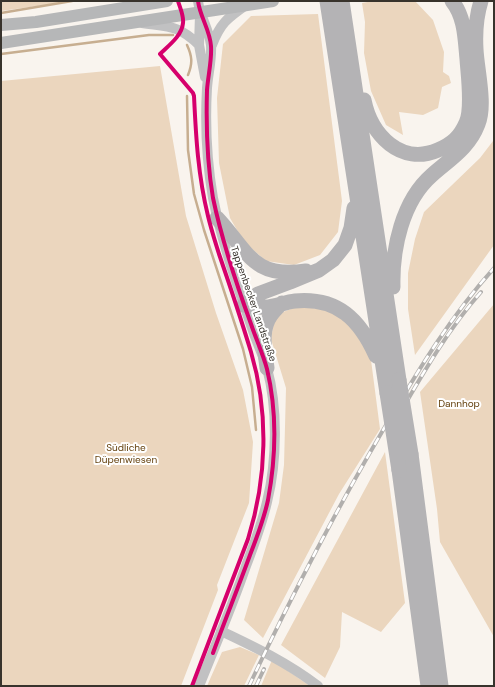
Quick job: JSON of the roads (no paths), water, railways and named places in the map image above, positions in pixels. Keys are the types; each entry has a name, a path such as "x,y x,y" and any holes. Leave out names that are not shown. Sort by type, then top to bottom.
{"highway":[{"path":"335,6 350,54 360,79 365,107 379,135 389,145 402,151 413,154 429,154 452,143 467,122 469,93 465,33 460,11 452,1"},
{"path":"388,305 393,286 394,256 405,214 417,193 430,176 453,159 466,146 474,134 479,122 481,104 480,79 475,30 481,1"},
{"path":"335,6 355,183 399,470 428,686"},
{"path":"350,54 411,454 442,686"},
{"path":"244,305 258,294 319,270 333,260 345,245 352,228 355,183"},
{"path":"217,218 241,249 251,259 262,266 275,271 292,273 319,270"},
{"path":"244,305 266,307 282,303 309,300 328,303 344,312 357,323 368,339 384,373"},
{"path":"267,368 264,339 265,326 270,315 282,303"}],"main road":[{"path":"1,25 36,22 167,1"},
{"path":"1,43 136,22 199,6 246,5 273,1"}],"street":[{"path":"211,47 220,27 232,15 246,5"},
{"path":"199,6 208,31 211,47"},
{"name":"Tappenbecker Landstraße","path":"199,6 199,46 207,89"},
{"path":"136,22 172,27 181,30 189,35 199,46"},
{"name":"Tappenbecker Landstraße","path":"199,686 259,530 268,501 273,469 274,444 274,417 267,368 244,305 217,218 213,194 207,126 207,89 211,47"},
{"path":"221,631 270,654 318,686"}],"waterway":[{"path":"1,13 72,1"},
{"path":"1,54 149,35 173,35"},
{"path":"187,45 191,60 191,67 188,75"},
{"path":"187,96 188,150 194,194 204,230 243,349 252,387 256,430"}],"railway":[{"path":"249,686 314,554 386,425 449,324 494,268"},
{"path":"389,432 443,342 481,292"},
{"path":"256,686 264,669"}],"park label":[{"name":"Dannhop","path":"459,404"},
{"name":"Südliche Düpenwiesen","path":"126,454"}]}
